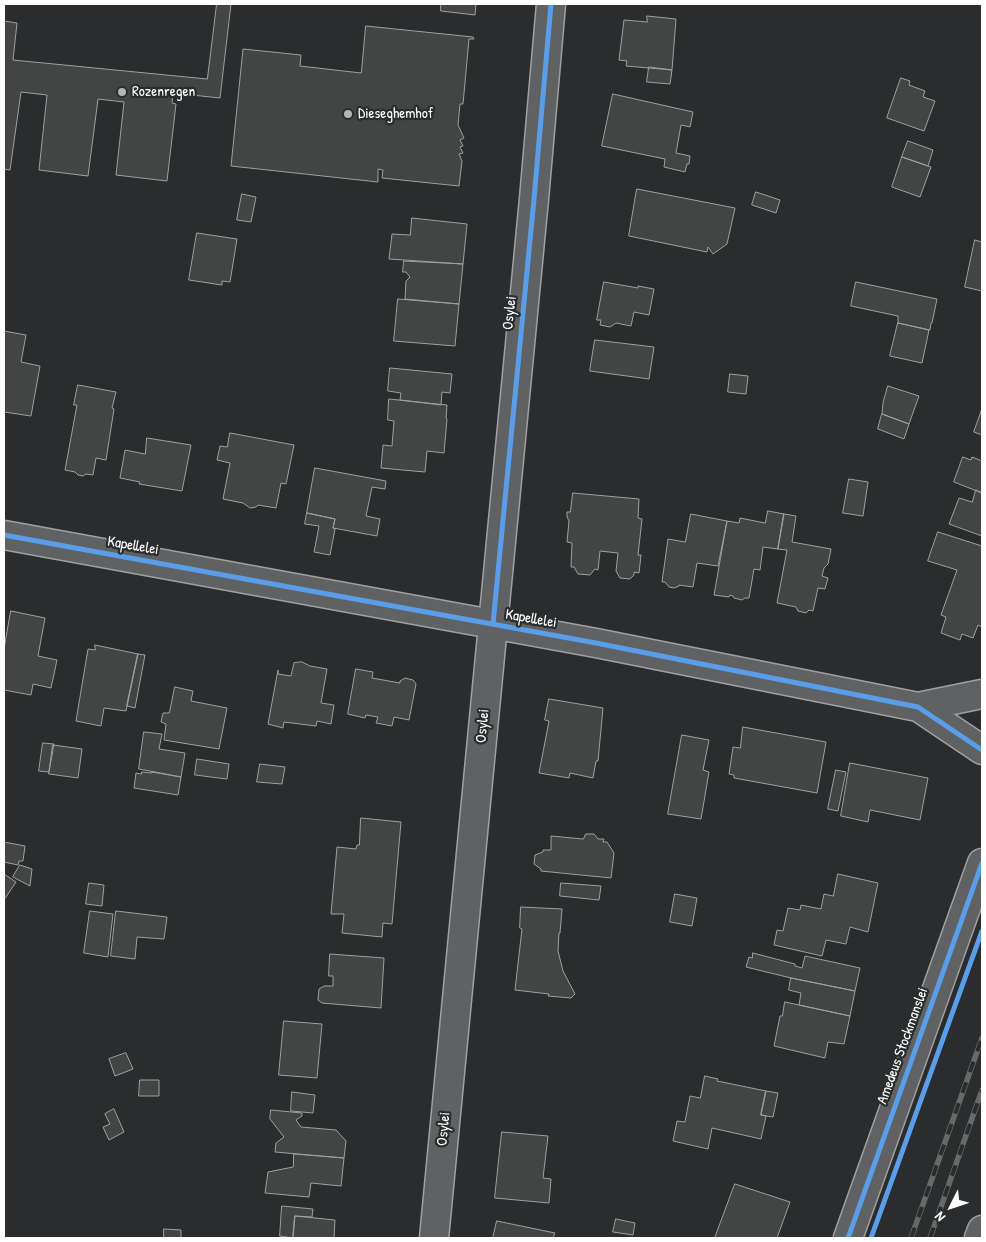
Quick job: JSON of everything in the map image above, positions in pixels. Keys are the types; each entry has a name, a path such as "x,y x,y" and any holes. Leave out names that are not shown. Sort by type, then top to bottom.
{"street":[{"name":"Osylei","path":"434,1238 552,4"},
{"name":"Kapellelei","path":"4,536 606,645 918,707 982,750"},
{"name":"Kapellelei","path":"918,707 982,694"},
{"name":"Amedeus Stockmanslei","path":"848,1238 982,863"},
{"path":"979,1238 982,1230"}],"building":[{"name":"Rozenregen","path":"217,4 231,4 220,98 173,93 172,103 176,104 167,181 116,175 124,102 98,99 88,176 39,170 47,95 21,92 10,170 4,169 4,21 17,23 13,60 207,79"},
{"path":"441,4 476,4 475,15 441,11"},
{"path":"647,16 676,19 672,70 626,66 627,61 619,60 624,20 647,22"},
{"name":"Dieseghemhof","path":"366,26 473,37 474,39 469,39 463,104 460,104 458,125 464,138 460,140 463,146 460,147 463,153 459,154 462,161 459,186 382,178 383,170 378,169 378,182 231,166 243,49 301,55 300,66 361,73"},
{"path":"649,67 672,70 670,84 647,82"},
{"path":"901,78 910,81 909,85 925,91 923,97 935,101 924,131 887,118"},
{"path":"613,94 693,112 690,127 681,125 676,153 690,156 685,172 664,167 665,159 602,146"},
{"path":"908,141 933,150 928,166 902,157"},
{"path":"902,157 931,167 920,197 892,187"},
{"path":"637,189 735,208 727,244 713,254 708,247 707,252 629,236"},
{"path":"756,192 780,200 776,213 752,205"},
{"path":"242,194 256,197 251,222 237,220"},
{"path":"412,218 467,224 463,264 389,259 392,234 410,235"},
{"path":"197,233 237,239 230,282 222,281 222,285 189,280"},
{"path":"975,240 982,242 982,291 965,287"},
{"path":"404,261 463,264 459,304 405,299 406,281 410,277 406,272 403,272"},
{"path":"604,282 654,289 649,315 634,312 631,326 616,323 610,327 600,325 601,320 597,320"},
{"path":"856,282 937,299 930,330 898,323 898,316 851,306"},
{"path":"398,299 459,304 455,346 394,341"},
{"path":"898,323 929,330 922,363 890,356"},
{"path":"4,331 26,335 21,362 40,366 31,416 4,412"},
{"path":"595,340 654,347 649,379 590,371"},
{"path":"390,368 452,374 450,393 442,392 441,405 400,400 401,393 388,391"},
{"path":"730,374 748,376 746,394 728,392"},
{"path":"78,385 116,392 112,408 114,409 106,460 96,458 93,475 86,474 83,476 65,470 77,405 74,405"},
{"path":"888,386 919,396 909,424 882,414"},
{"path":"389,399 447,405 444,453 427,451 425,472 381,468 383,445 392,446 394,421 388,420"},
{"path":"982,409 982,435 974,432"},
{"path":"882,414 909,424 904,439 878,429"},
{"path":"230,433 294,445 286,484 281,483 276,508 258,505 250,508 243,503 223,499 230,463 217,460 220,446 227,447"},
{"path":"147,438 191,445 182,491 139,484 140,482 120,478 125,450 145,454"},
{"path":"963,457 971,460 972,457 982,461 982,493 954,482"},
{"path":"315,468 386,481 385,489 372,487 366,516 380,519 377,536 333,528 335,519 307,513"},
{"path":"849,479 868,482 863,516 843,513"},
{"path":"976,490 982,493 982,536 949,524 959,498 972,502"},
{"path":"573,493 639,499 638,518 642,519 638,555 641,555 639,573 634,572 630,579 620,578 616,571 618,553 600,551 598,570 595,569 590,575 578,574 574,567 571,567 572,543 567,542 569,521 567,512 570,512"},
{"path":"768,511 784,514 778,549 763,547 760,570 754,569 749,598 742,600 730,595 729,597 714,595 727,521 739,523 740,518 765,523"},
{"path":"307,513 335,519 330,555 314,552 319,526 305,524"},
{"path":"691,514 727,521 718,566 697,563 693,587 679,585 674,588 669,587 665,582 662,582 668,539 685,542"},
{"path":"784,514 796,516 792,542 831,549 828,564 824,568 822,576 828,578 825,589 818,588 813,611 809,610 806,613 798,611 796,607 777,603 787,550 778,549"},
{"path":"938,532 982,546 982,627 978,625 973,638 962,634 960,640 941,633 946,617 941,615 957,570 928,561"},
{"path":"11,611 45,618 38,656 57,660 51,688 33,684 31,695 4,690 4,649"},
{"path":"95,645 138,654 126,711 104,708 101,726 76,721 88,649 95,650"},
{"path":"138,654 145,655 135,708 127,706"},
{"path":"302,662 310,666 327,669 321,703 334,705 331,724 317,721 316,726 284,722 283,728 268,724 278,670 278,674 291,676 294,663"},
{"path":"356,669 373,672 372,678 400,683 405,678 413,680 416,684 409,720 394,717 392,726 376,723 378,717 366,715 365,718 348,714"},
{"path":"175,687 193,691 191,701 227,708 219,749 164,740 166,724 161,722 163,713 169,713"},
{"path":"549,699 603,708 598,761 596,761 593,778 570,773 569,778 539,773 549,721 545,720"},
{"path":"743,727 826,742 817,793 734,778 734,775 729,774 733,747 740,748"},
{"path":"144,732 162,734 159,749 185,753 181,777 139,769"},
{"path":"682,735 709,740 703,770 709,772 701,819 668,814"},
{"path":"43,743 54,744 49,772 39,771"},
{"path":"53,745 82,749 78,778 49,774"},
{"path":"197,759 229,764 227,779 195,775"},
{"path":"850,763 928,778 920,820 870,810 868,822 841,816"},
{"path":"260,764 285,767 282,784 257,782"},
{"path":"836,770 846,772 838,811 828,809"},
{"path":"142,772 181,777 178,795 134,788 136,773 141,774"},
{"path":"361,818 401,822 392,924 383,923 382,937 342,933 344,914 331,914 337,847 356,849 357,845 359,845"},
{"path":"586,834 594,834 598,839 604,839 603,842 607,842 614,853 611,878 541,871 534,864 535,855 543,852 543,850 551,850 551,836 583,839"},
{"path":"4,842 25,846 23,861 19,861 18,865 4,862"},
{"path":"20,865 32,869 30,886 13,877"},
{"path":"4,874 16,882 4,900"},
{"path":"838,874 878,883 868,932 850,927 846,944 826,940 822,956 774,945 777,930 783,931 788,908 800,910 801,905 821,909 824,894 833,896"},
{"path":"89,883 104,885 102,906 86,904"},
{"path":"561,883 601,886 599,900 560,896"},
{"path":"675,894 697,898 692,926 670,922"},
{"path":"521,907 562,909 558,951 563,971 575,994 571,998 515,990 522,929 520,928"},
{"path":"90,911 113,914 108,957 84,953"},
{"path":"116,911 167,917 164,939 137,937 135,959 111,956"},
{"path":"753,953 795,964 795,966 802,968 805,956 860,968 855,991 746,967 749,957 752,958"},
{"path":"330,954 384,958 381,1008 322,1003 318,1000 319,989 324,986 333,986 333,976 329,976"},
{"path":"791,978 855,991 850,1016 799,1005 801,993 789,990"},
{"path":"785,1002 850,1016 844,1044 828,1042 825,1058 774,1046"},
{"path":"284,1021 322,1024 317,1078 279,1075"},
{"path":"126,1053 133,1069 115,1076 109,1059"},
{"path":"705,1076 718,1079 717,1081 766,1091 761,1115 766,1116 761,1139 712,1128 708,1149 673,1141 677,1121 685,1122 690,1096 700,1098"},
{"path":"140,1080 159,1080 159,1096 139,1096"},
{"path":"766,1091 778,1093 773,1117 761,1115"},
{"path":"292,1092 315,1095 313,1113 291,1111"},
{"path":"114,1109 124,1132 109,1140 103,1127 110,1124 105,1114"},
{"path":"271,1110 302,1113 302,1116 296,1120 301,1127 336,1130 346,1141 344,1158 275,1152 276,1143 284,1137 270,1119"},
{"path":"502,1132 548,1136 543,1178 551,1179 549,1203 495,1198"},
{"path":"294,1154 344,1158 341,1186 311,1183 309,1197 265,1193 268,1172 293,1167"},
{"path":"735,1184 790,1202 777,1238 715,1238"},
{"path":"282,1206 313,1209 312,1217 295,1216 293,1238 280,1236"},
{"path":"295,1216 335,1220 334,1238 293,1238"},
{"path":"616,1219 635,1223 633,1235 613,1232"},
{"path":"497,1221 555,1233 553,1238 493,1238"},
{"path":"164,1229 181,1230 181,1238 164,1238"}],"railway":[{"path":"911,1238 982,1038"},
{"path":"930,1238 982,1090"}],"cycle path":[{"path":"493,624 551,4"},
{"path":"4,535 596,643 918,707 982,750"},
{"path":"848,1238 982,863"},
{"path":"871,1238 982,931"}],"place":[{"name":"Rozenregen","path":"122,92"},
{"name":"Dieseghemhof","path":"348,114"}]}
